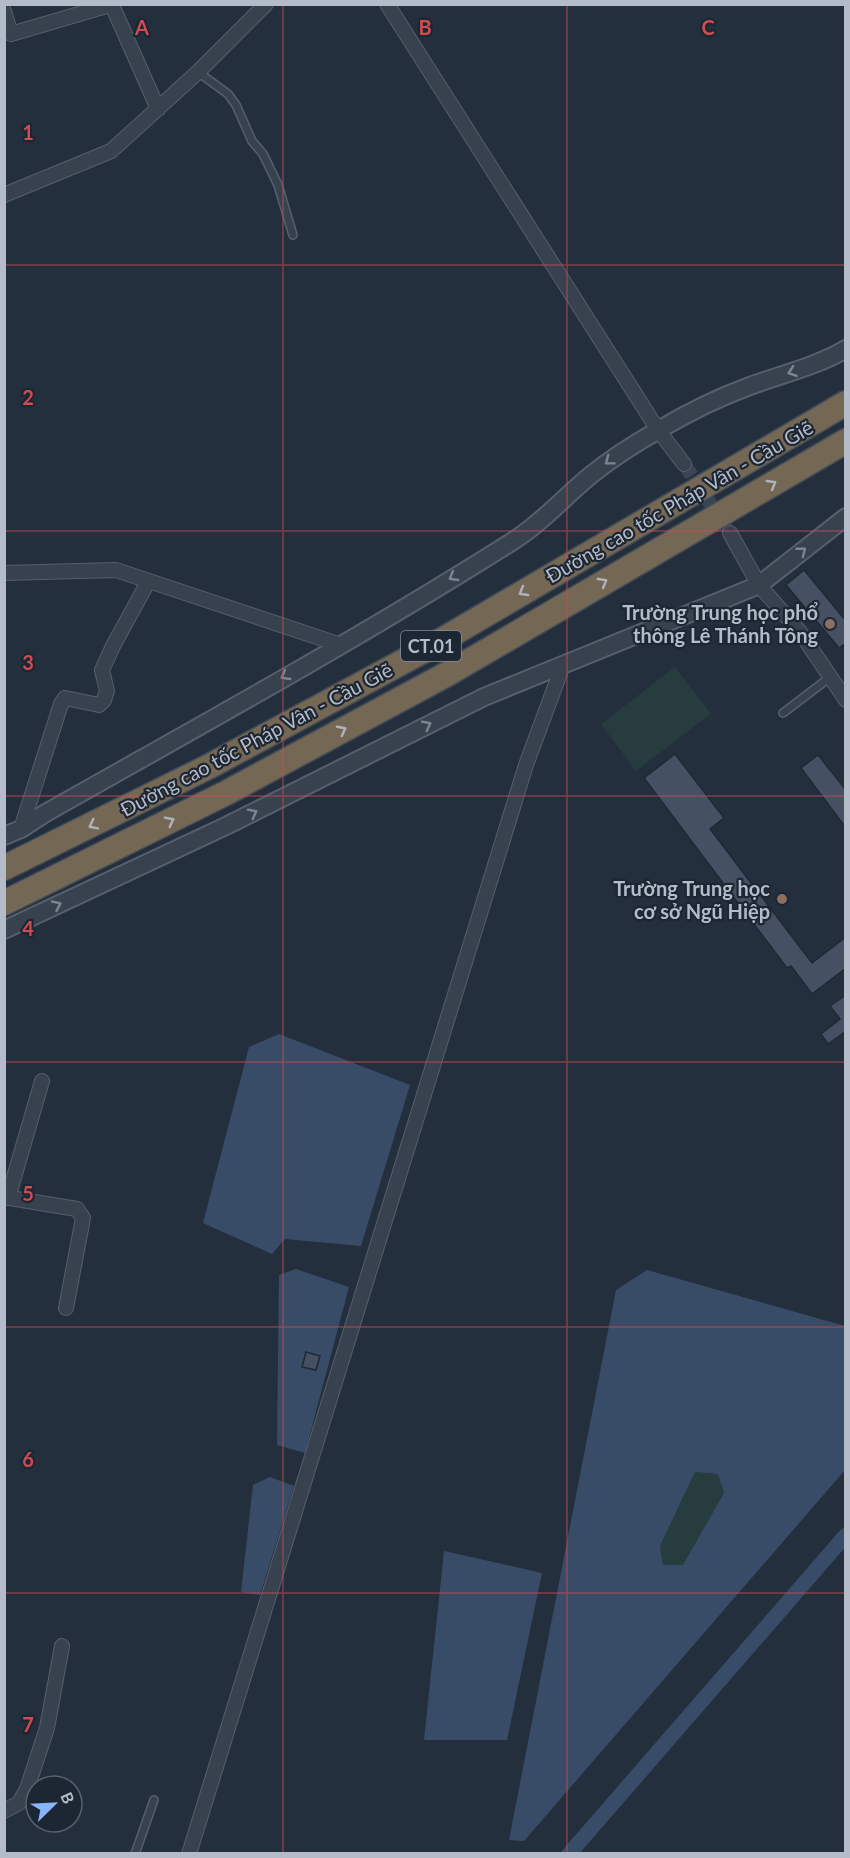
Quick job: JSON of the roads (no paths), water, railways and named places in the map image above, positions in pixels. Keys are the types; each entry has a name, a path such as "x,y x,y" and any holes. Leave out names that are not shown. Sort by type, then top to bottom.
{"highway":[{"name":"Đường cao tốc Pháp Vân - Cầu Giẽ","path":"4,868 208,767 432,646 846,403"},
{"name":"Đường cao tốc Pháp Vân - Cầu Giẽ","path":"4,903 226,793 449,673 846,441"}],"street":[{"path":"4,195 111,151 198,72 266,4"},
{"path":"387,4 658,430 684,464"},
{"path":"4,11 10,34 70,11 112,5 158,109"},
{"path":"4,836 21,829 340,645 515,540 551,513 589,476 619,453 658,430 705,404 752,385 794,372 846,349"},
{"path":"4,930 238,820 484,697 759,585 846,517"},
{"path":"730,533 759,585 800,632 846,700"},
{"path":"4,573 116,570 340,645"},
{"path":"21,829 61,704 65,698 99,705 104,700 107,691 102,670 148,582"},
{"path":"189,1854 526,765 563,664"},
{"path":"42,1081 6,1197 77,1209 83,1218 66,1308"},
{"path":"4,1811 19,1803 27,1789 47,1728 62,1646"}],"lane":[{"path":"198,72 228,94 236,105 252,141 263,154 278,185 293,235"},
{"path":"783,713 829,678"},
{"path":"135,1854 154,1800"}],"water":[{"path":"279,1034 410,1085 361,1246 285,1239 272,1254 203,1223 249,1047"},
{"path":"296,1269 349,1287 305,1453 277,1445 279,1275"},
{"path":"647,1270 845,1326 845,1470 524,1841 509,1840 616,1290","holes":["695,1472 718,1474 724,1493 683,1565 663,1565 660,1546"]},
{"path":"270,1477 294,1486 260,1595 241,1592 253,1485"},
{"path":"444,1551 542,1573 507,1740 424,1740"}],"waterway":[{"path":"569,1854 846,1535"}],"tunnel":[{"path":"684,464 730,533"}],"place":[{"name":"Trường Trung học phổ thông Lê Thánh Tông","path":"830,624"},
{"name":"Trường Trung học cơ sở Ngũ Hiệp","path":"782,899"}]}
